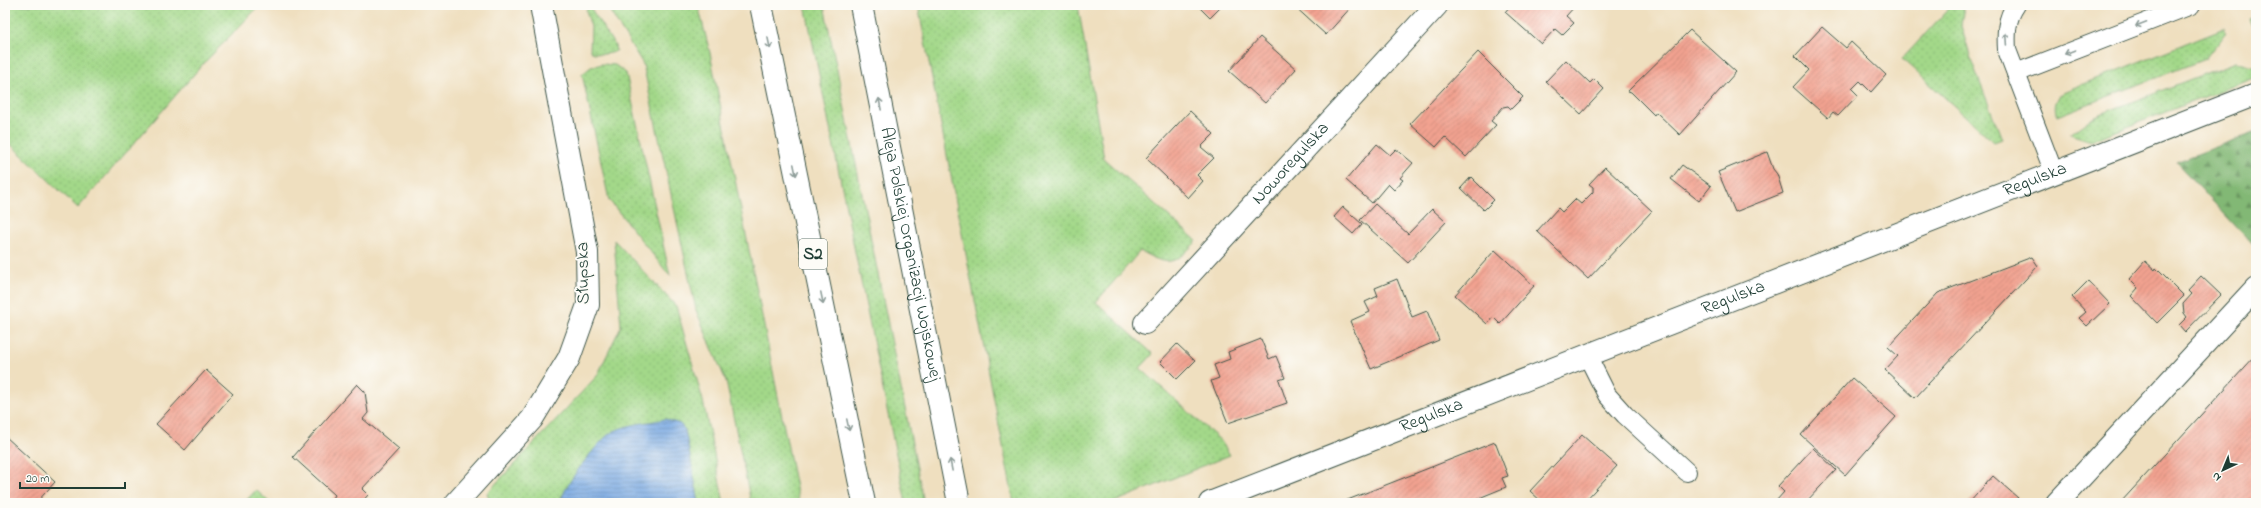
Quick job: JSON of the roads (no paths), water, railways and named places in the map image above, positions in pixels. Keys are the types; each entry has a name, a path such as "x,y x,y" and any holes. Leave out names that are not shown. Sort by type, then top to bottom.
{"main road":[{"name":"Słupska","path":"456,503 532,419 569,358 588,305 587,252 542,5"},
{"name":"S2","path":"761,5 864,503"},
{"name":"Aleja Polskiej Organizacji Wojskowej","path":"860,5 959,503"},
{"name":"Noworegulska","path":"1145,323 1437,5"},
{"name":"Regulska","path":"1210,503 2256,94"},
{"path":"2057,503 2256,288"}],"lane":[{"path":"2016,5 2011,12 2006,31 2007,50 2054,173"},
{"path":"2016,73 2191,5"},
{"path":"1587,355 1607,395 1625,414 1687,472"}],"water":[{"path":"665,419 680,424 685,430 699,503 561,503 567,487 573,478 588,457 608,435 620,428"}]}
